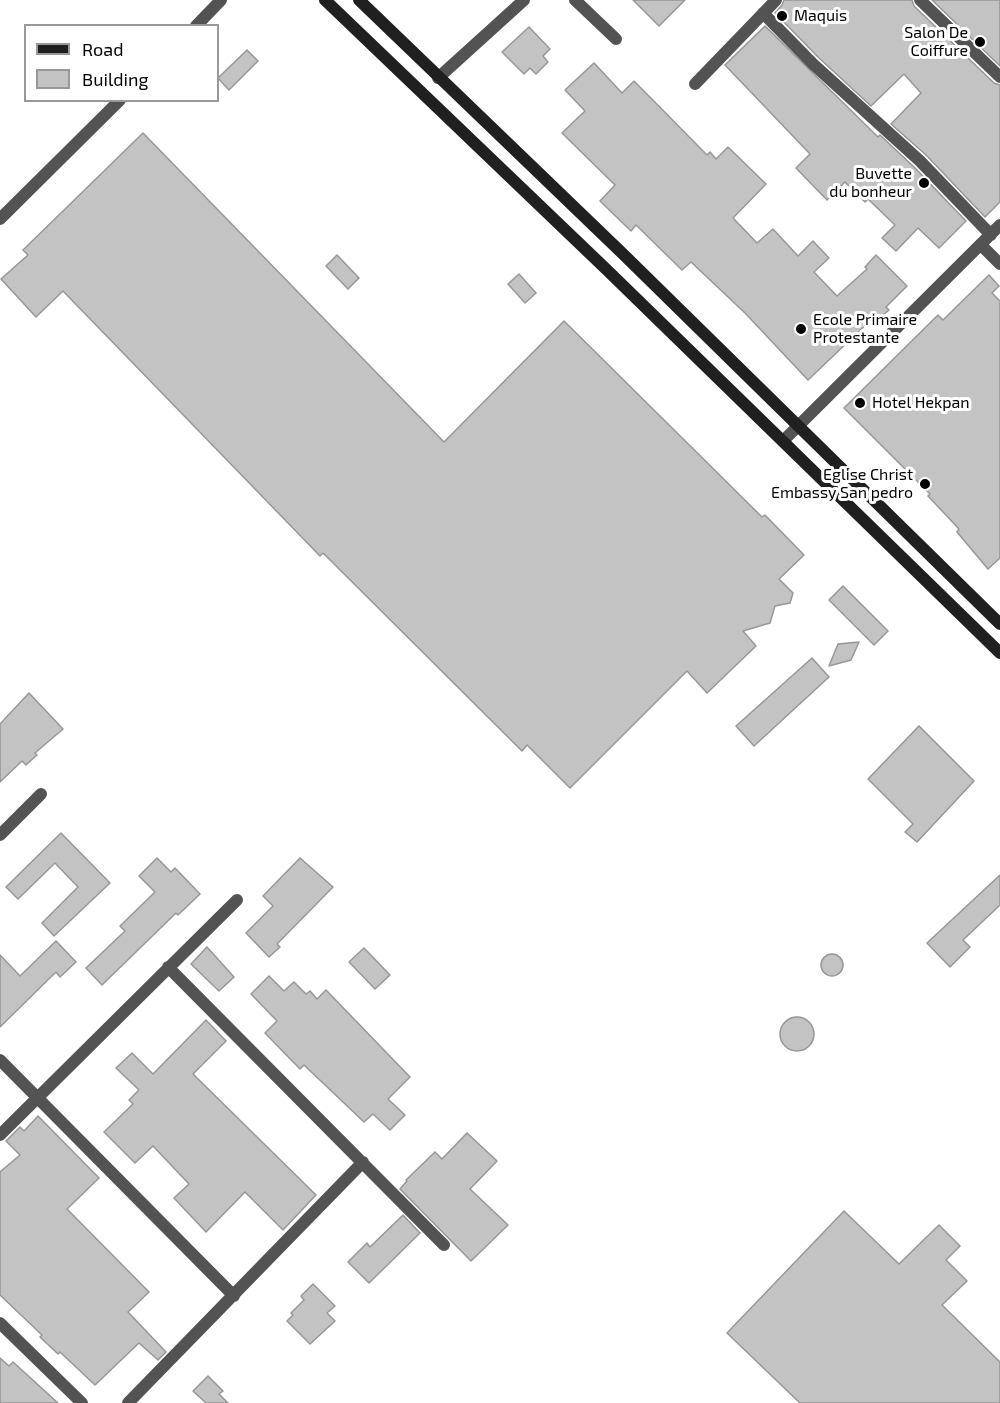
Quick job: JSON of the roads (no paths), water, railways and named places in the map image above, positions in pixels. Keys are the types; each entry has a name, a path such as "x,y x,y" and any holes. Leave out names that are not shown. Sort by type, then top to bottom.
{"main road":[{"path":"325,0 1000,652"},
{"path":"359,0 623,254 1000,624"}],"street":[{"path":"198,24 221,0"},
{"path":"438,78 524,0"},
{"path":"574,0 616,39"},
{"path":"695,84 776,0"},
{"path":"920,0 1000,77"},
{"path":"763,13 821,72 920,161 991,234"},
{"path":"0,219 118,102"},
{"path":"783,441 799,428 1000,225"},
{"path":"981,245 1000,264"},
{"path":"0,835 41,794"},
{"path":"0,1136 237,900"},
{"path":"168,967 444,1245"},
{"path":"0,1060 234,1296"},
{"path":"128,1403 363,1161"},
{"path":"0,1323 82,1403"}],"place":[{"name":"Maquis","path":"782,16"},
{"name":"Salon De Coiffure","path":"980,42"},
{"name":"Buvette du bonheur","path":"924,183"},
{"name":"Ecole Primaire Protestante","path":"801,329"},
{"name":"Hotel Hekpan","path":"860,403"},
{"name":"Eglise Christ Embassy San pedro","path":"925,484"}]}
